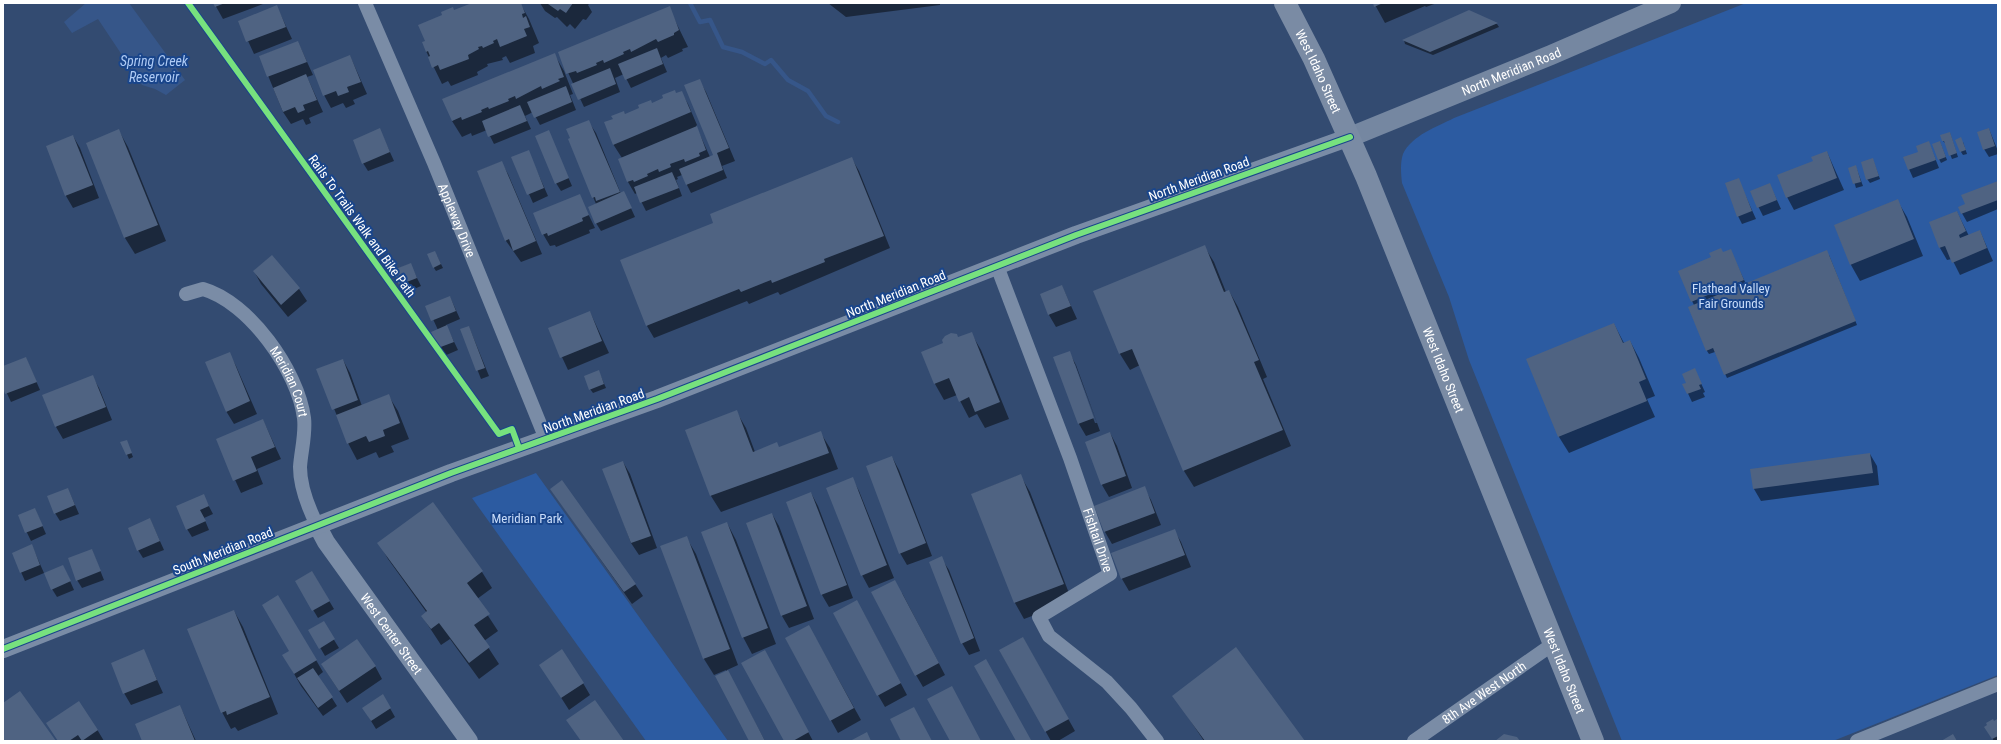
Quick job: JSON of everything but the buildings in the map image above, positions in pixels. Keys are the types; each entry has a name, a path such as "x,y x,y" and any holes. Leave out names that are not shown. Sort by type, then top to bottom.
{"highway":[{"name":"West Idaho Street","path":"1285,3 1314,59 1350,137 1593,741"}],"main road":[{"name":"North Meridian Road","path":"1350,137 1551,55 1671,3"}],"street":[{"name":"Appleway Drive","path":"365,3 434,163 546,439"},
{"name":"North Meridian Road","path":"451,473 665,397 1076,235 1350,137"},
{"name":"Fishtail Drive","path":"997,266 1070,458 1110,574 1039,617 1049,636 1106,682 1131,708 1157,741"},
{"name":"Meridian Court","path":"186,294 203,289 229,300 245,313 259,328 287,372 299,400 304,419 300,468 308,507 317,525"},
{"name":"South Meridian Road","path":"3,649 451,473"},
{"name":"West Center Street","path":"317,525 326,542 469,741"},
{"name":"8th Ave West North","path":"1414,741 1553,644"},
{"path":"1857,741 1998,684"}],"green space":[{"name":"Flathead Valley Fair Grounds","path":"1746,3 1998,3 1998,675 1833,741 1622,741 1469,360 1449,297 1402,183 1401,161 1407,147 1412,142 1426,132 1454,118"},
{"name":"Meridian Park","path":"536,473 728,741 646,741 472,498"}],"water":[{"name":"Spring Creek Reservoir","path":"86,3 129,3 185,80 166,95 155,89 142,85 98,19 72,33 64,22"}],"waterway":[{"path":"690,3 700,22 710,20 723,47 742,52 765,64 771,60 788,80 808,91 826,116 838,122"}],"cycle path":[{"name":"Rails To Trails Walk and Bike Path","path":"188,3 499,434 512,429 519,448"},
{"path":"3,649 451,473 657,399 1076,235 1350,137"}]}
